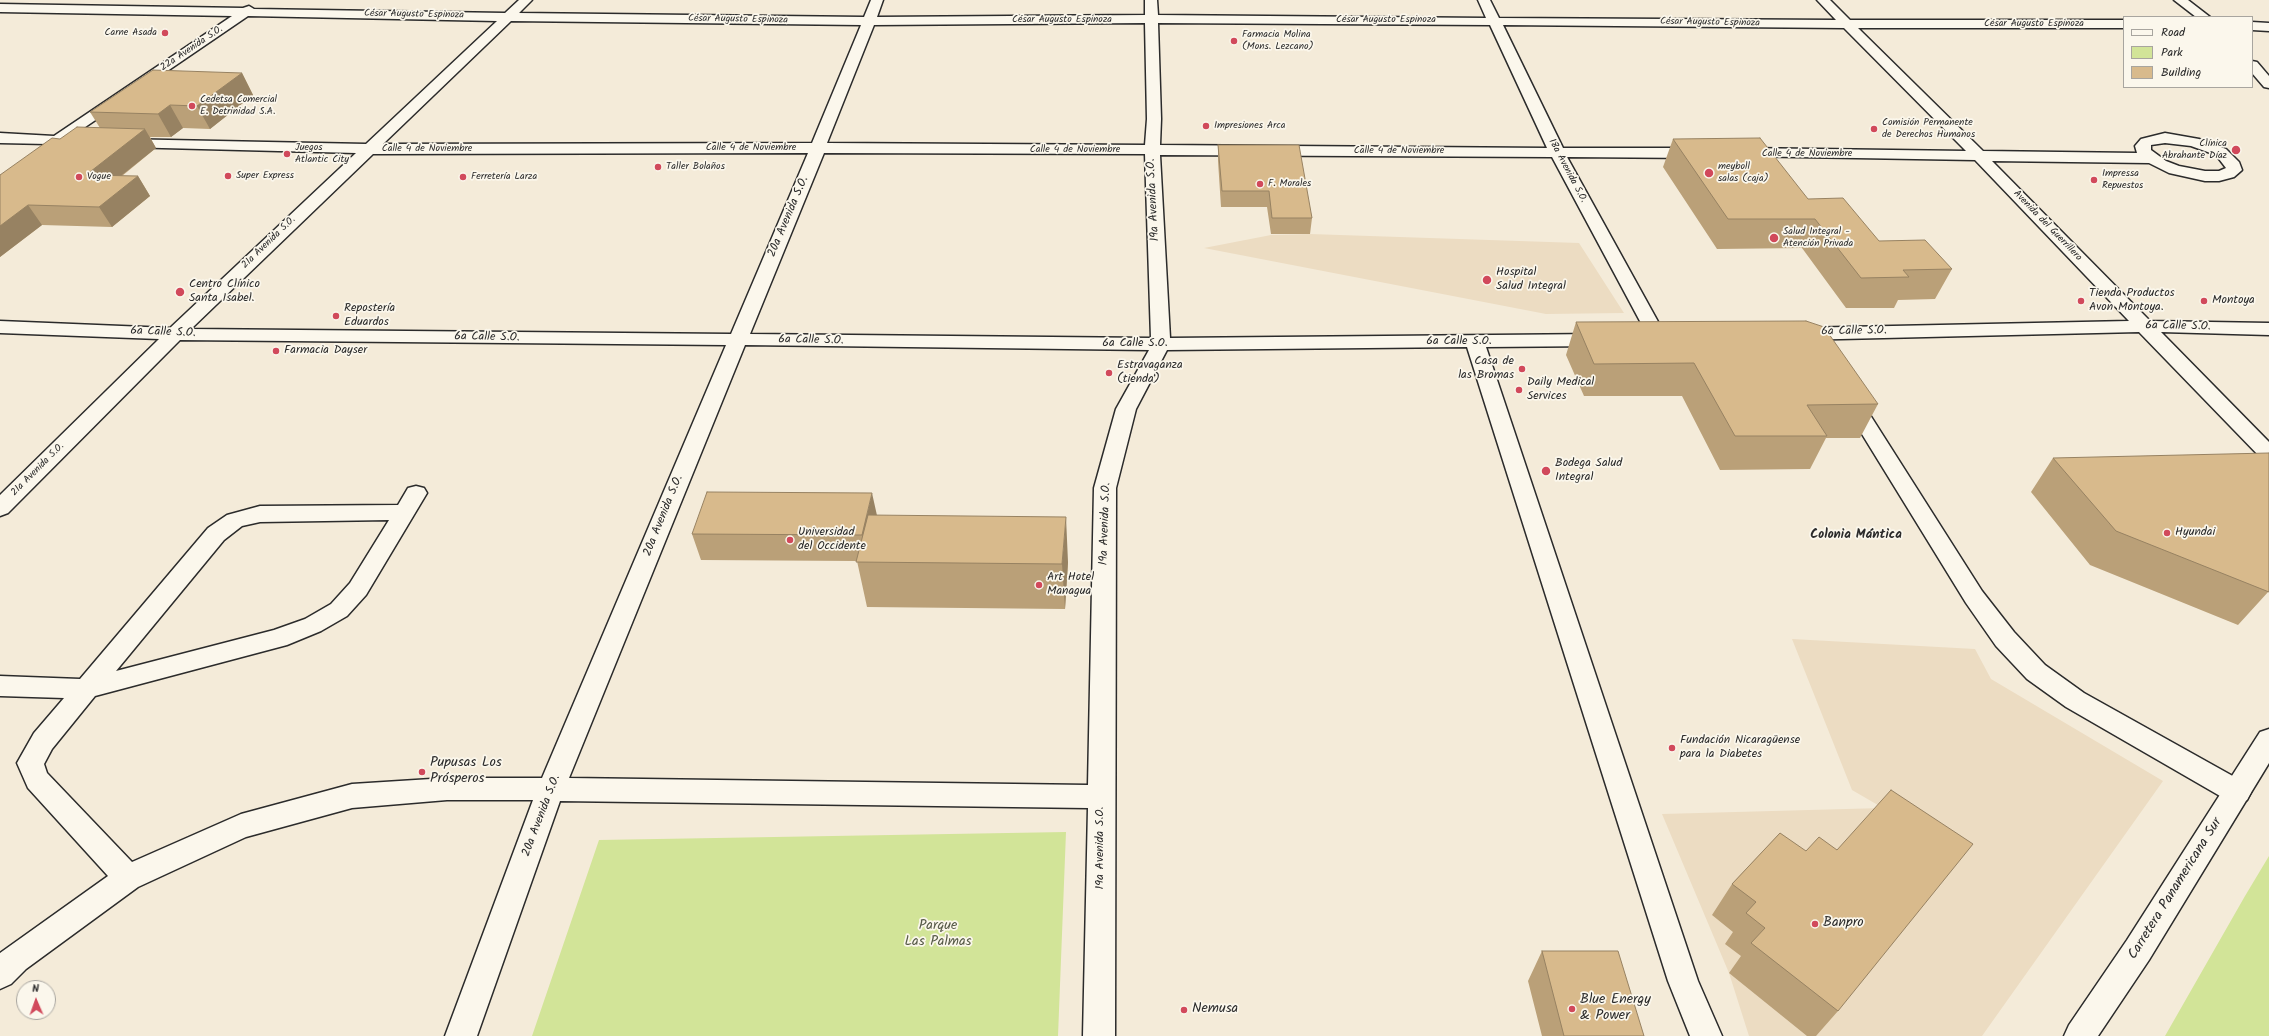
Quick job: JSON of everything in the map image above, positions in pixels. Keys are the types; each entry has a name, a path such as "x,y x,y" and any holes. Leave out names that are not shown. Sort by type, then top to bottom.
{"main road":[{"name":"22a Avenida S.O.","path":"37,154 264,0"},
{"name":"21a Avenida S.O.","path":"2,503 175,334 526,0"},
{"name":"20a Avenida S.O.","path":"461,1036 551,789 818,148 870,21 877,0"},
{"name":"19a Avenida S.O.","path":"1099,1036 1105,488 1126,409 1161,344 1152,150 1154,119 1151,0"},
{"name":"18a Avenida S.O.","path":"1484,0 1556,152 1657,338"},
{"name":"Avenida del Guerrillero","path":"1823,0 1845,24 1978,155 2269,454"},
{"path":"2180,0 2203,16"},
{"name":"César Augusto Espinoza","path":"0,8 247,11 508,17 870,21 1152,19 1845,24 2123,24"},
{"path":"2253,26 2269,27"},
{"path":"2253,67 2269,84"},
{"path":"0,138 96,142"},
{"name":"Calle 4 de Noviembre","path":"112,142 368,149 818,148 1978,155 2151,158 2175,170 2205,176 2228,174 2234,170 2234,165 2221,152 2194,142 2179,139 2165,138 2146,142 2143,146 2144,152 2151,158"},
{"name":"6a Calle S.O.","path":"0,326 175,334 1161,344 1475,342 1619,339"},
{"name":"6a Calle S.O.","path":"1778,334 2145,326 2269,329"},
{"path":"1809,333 1822,353"},
{"path":"1475,342 1683,981 1706,1036"},
{"path":"1839,380 1974,596 2006,638 2036,672 2075,700 2237,792"},
{"path":"0,686 85,689 278,638 313,626 339,610 358,589 410,503 260,514 235,520 216,534 85,689 43,741 30,763 37,780 128,878"},
{"name":"Carretera Panamericana Sur","path":"2080,1036 2138,950 2269,740"},
{"path":"0,974 15,959 128,878 241,826 352,796 447,789 551,789 1101,797"}],"shaded area":[{"name":"Hospital Salud Integral","path":"1310,234 1579,243 1624,313 1546,314 1204,248 1271,235"},
{"path":"1792,639 1975,649 1991,679 2163,781 1982,1036 1749,1036 1729,973 1662,814 1883,808 1852,790"}],"green space":[{"name":"Parque Las Palmas","path":"1066,832 1058,1036 532,1036 599,840"},
{"path":"2269,856 2269,1036 2165,1036 2245,896"}],"building":[{"path":"153,70 242,73 197,106 170,105 158,114 90,112"},
{"path":"77,127 145,129 86,175 138,176 99,207 28,205 0,226 0,175 52,138 60,139"},
{"path":"1760,138 1808,199 1843,198 1879,241 1925,240 1952,269 1903,270 1909,277 1861,278 1815,219 1728,219 1673,139"},
{"name":"F. Morales","path":"1218,145 1299,145 1312,218 1272,218 1269,191 1222,191"},
{"path":"1806,321 1824,327 1878,404 1807,405 1827,436 1735,436 1694,363 1594,364 1576,322"},
{"path":"2269,453 2269,592 2116,531 2053,458"},
{"path":"707,492 872,493 862,535 692,534"},
{"path":"868,515 1066,517 1062,564 856,562"},
{"name":"Banpro","path":"1891,790 1973,844 1838,1011 1751,943 1765,928 1746,913 1756,902 1732,884 1780,833 1806,851 1819,837 1837,850"},
{"path":"1542,951 1618,951 1644,1036 1564,1036"}],"place":[{"name":"Carne Asada","path":"165,33"},
{"name":"Farmacia Molina (Mons. Lezcano)","path":"1234,41"},
{"name":"Cedetsa Comercial E. Detrinidad S.A.","path":"192,106"},
{"name":"Impresiones Arca","path":"1206,126"},
{"name":"Comisión Permanente de Derechos Humanos","path":"1874,129"},
{"name":"Clínica Abrahante Díaz","path":"2236,150"},
{"name":"Juegos Atlantic City","path":"287,154"},
{"name":"Taller Bolaños","path":"658,167"},
{"name":"meyboll salas (caja)","path":"1709,173"},
{"name":"Super Express","path":"228,176"},
{"name":"Vogue","path":"79,177"},
{"name":"Ferretería Larza","path":"463,177"},
{"name":"Impressa Repuestos","path":"2094,180"},
{"name":"F. Morales","path":"1260,184"},
{"name":"Salud Integral - Atención Privada","path":"1774,238"},
{"name":"Hospital Salud Integral","path":"1487,280"},
{"name":"Centro Clínico Santa Isabel.","path":"180,292"},
{"name":"Tienda Productos Avon Montoya.","path":"2081,301"},
{"name":"Montoya","path":"2204,301"},
{"name":"Repostería Eduardos","path":"336,316"},
{"name":"Farmacia Dayser","path":"276,351"},
{"name":"Casa de las Bromas","path":"1522,369"},
{"name":"Estravaganza (tienda)","path":"1109,373"},
{"name":"Daily Medical Services","path":"1519,390"},
{"name":"Bodega Salud Integral","path":"1546,471"},
{"name":"Hyundai","path":"2167,533"},
{"name":"Universidad del Occidente","path":"790,540"},
{"name":"Art Hotel Managua","path":"1039,585"},
{"name":"Fundación Nicaragüense para la Diabetes","path":"1672,748"},
{"name":"Pupusas Los Prósperos","path":"422,772"},
{"name":"Banpro","path":"1815,924"},
{"name":"Blue Energy & Power","path":"1572,1009"},
{"name":"Nemusa","path":"1184,1010"}],"district":[{"name":"Colonia Mántica","path":"1856,536"}]}
